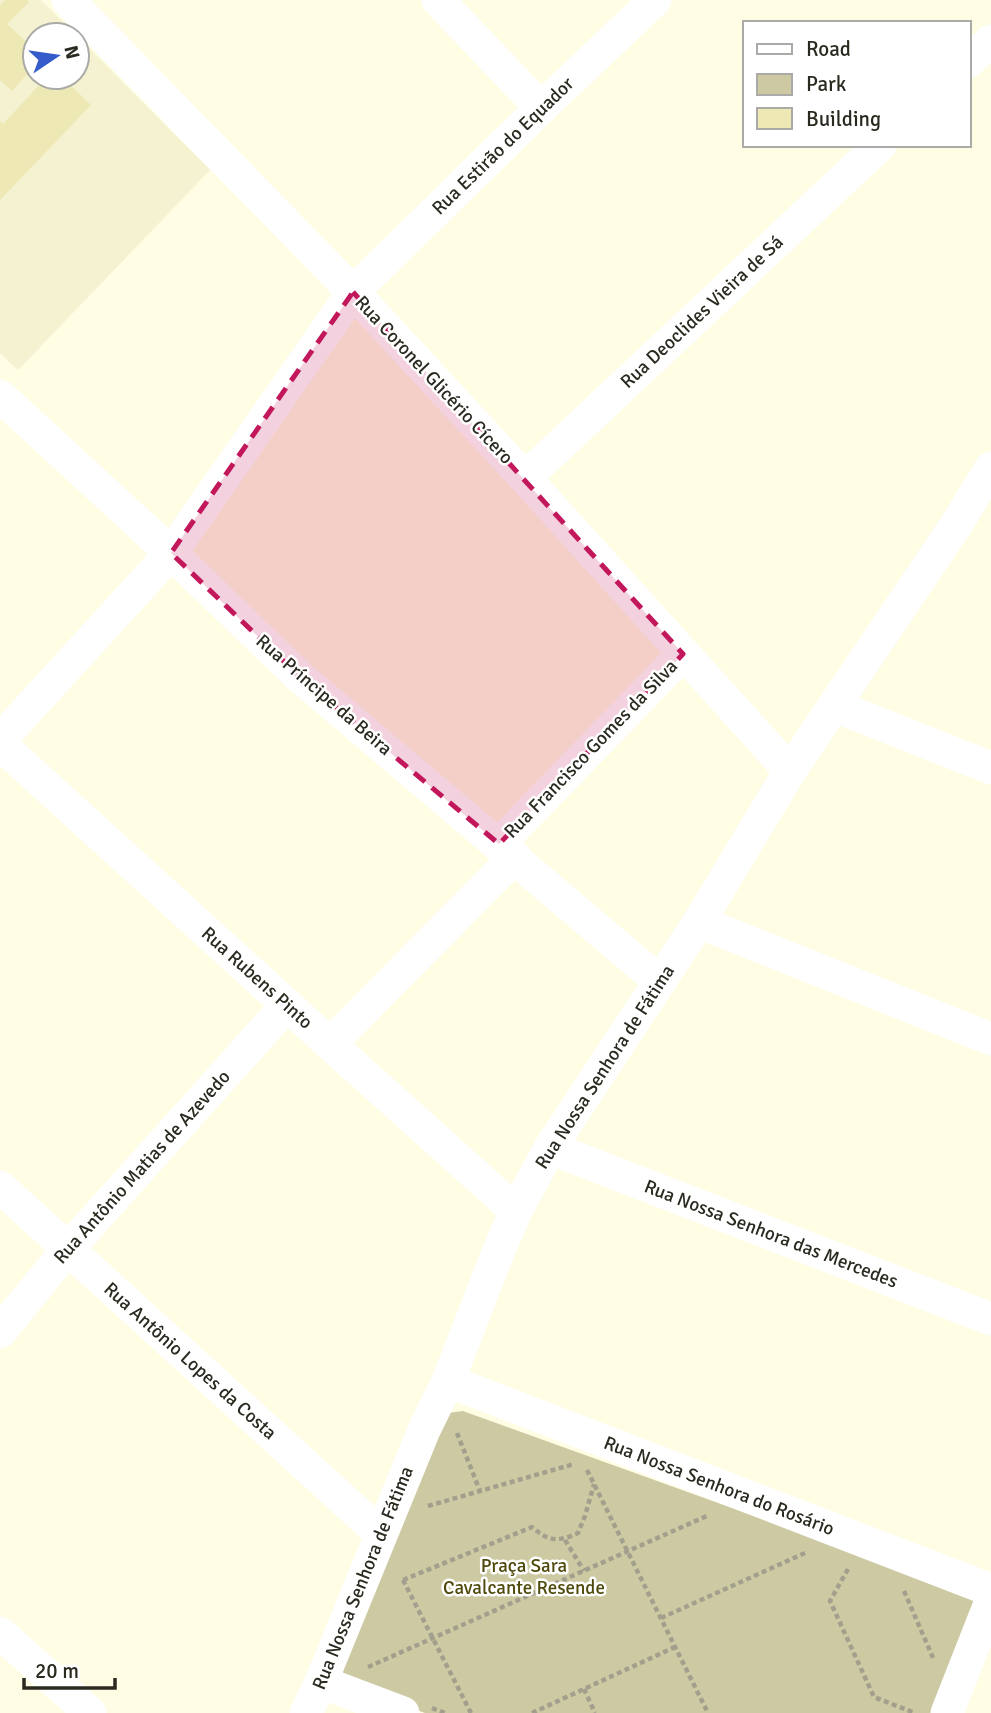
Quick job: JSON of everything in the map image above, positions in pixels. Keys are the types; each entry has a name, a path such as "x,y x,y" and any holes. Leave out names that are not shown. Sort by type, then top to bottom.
{"street":[{"name":"Rua Coronel Glicério Cícero","path":"68,0 353,292 790,771"},
{"path":"438,0 541,108"},
{"name":"Rua Estirão do Equador","path":"0,742 171,552 353,292 654,0"},
{"path":"970,60 991,41"},
{"name":"Rua Deoclides Vieira de Sá","path":"525,478 878,147"},
{"name":"Rua Príncipe da Beira","path":"0,396 171,552 300,677 659,981"},
{"name":"Rua Nossa Senhora de Fátima","path":"306,1713 424,1430 448,1381 516,1211 550,1148 699,922 790,771 988,478"},
{"name":"Rua Francisco Gomes da Silva","path":"330,1044 683,654"},
{"path":"835,706 991,768"},
{"name":"Rua Rubens Pinto","path":"0,742 516,1211"},
{"path":"699,922 991,1039"},
{"name":"Rua Antônio Matias de Azevedo","path":"0,1332 67,1250 287,1005"},
{"name":"Rua Nossa Senhora das Mercedes","path":"550,1148 991,1319"},
{"name":"Rua Antônio Lopes da Costa","path":"0,1187 381,1534"},
{"name":"Rua Nossa Senhora do Rosário","path":"448,1381 991,1590"},
{"path":"947,1713 991,1601"},
{"path":"0,1633 90,1713"},
{"path":"321,1682 403,1713"}],"path":[{"path":"456,1431 480,1491"},
{"path":"422,1508 583,1461 708,1713"},
{"path":"403,1580 532,1527 551,1540 565,1539 578,1533 594,1483"},
{"path":"362,1670 719,1510"},
{"path":"565,1539 584,1571"},
{"path":"661,1618 806,1552"},
{"path":"854,1559 830,1601 874,1697 915,1713"},
{"path":"398,1569 471,1713"},
{"path":"902,1586 937,1669"},
{"path":"532,1713 676,1647"},
{"path":"584,1689 595,1713"}],"highlighted area":[{"path":"353,292 683,654 499,844 300,677 171,553"}],"shaded area":[{"path":"0,0 41,0 62,21 21,21 21,91 91,91 91,50 210,170 18,370 0,353"}],"green space":[{"name":"Praça Sara Cavalcante Resende","path":"463,1411 965,1592 973,1598 973,1612 937,1713 425,1713 356,1688 344,1679 342,1665 448,1413"}],"building":[{"path":"5,0 29,2 7,24 21,37 21,81 12,91 0,80 0,5"},
{"path":"34,91 76,91 91,105 0,200 0,121 3,124"}]}
